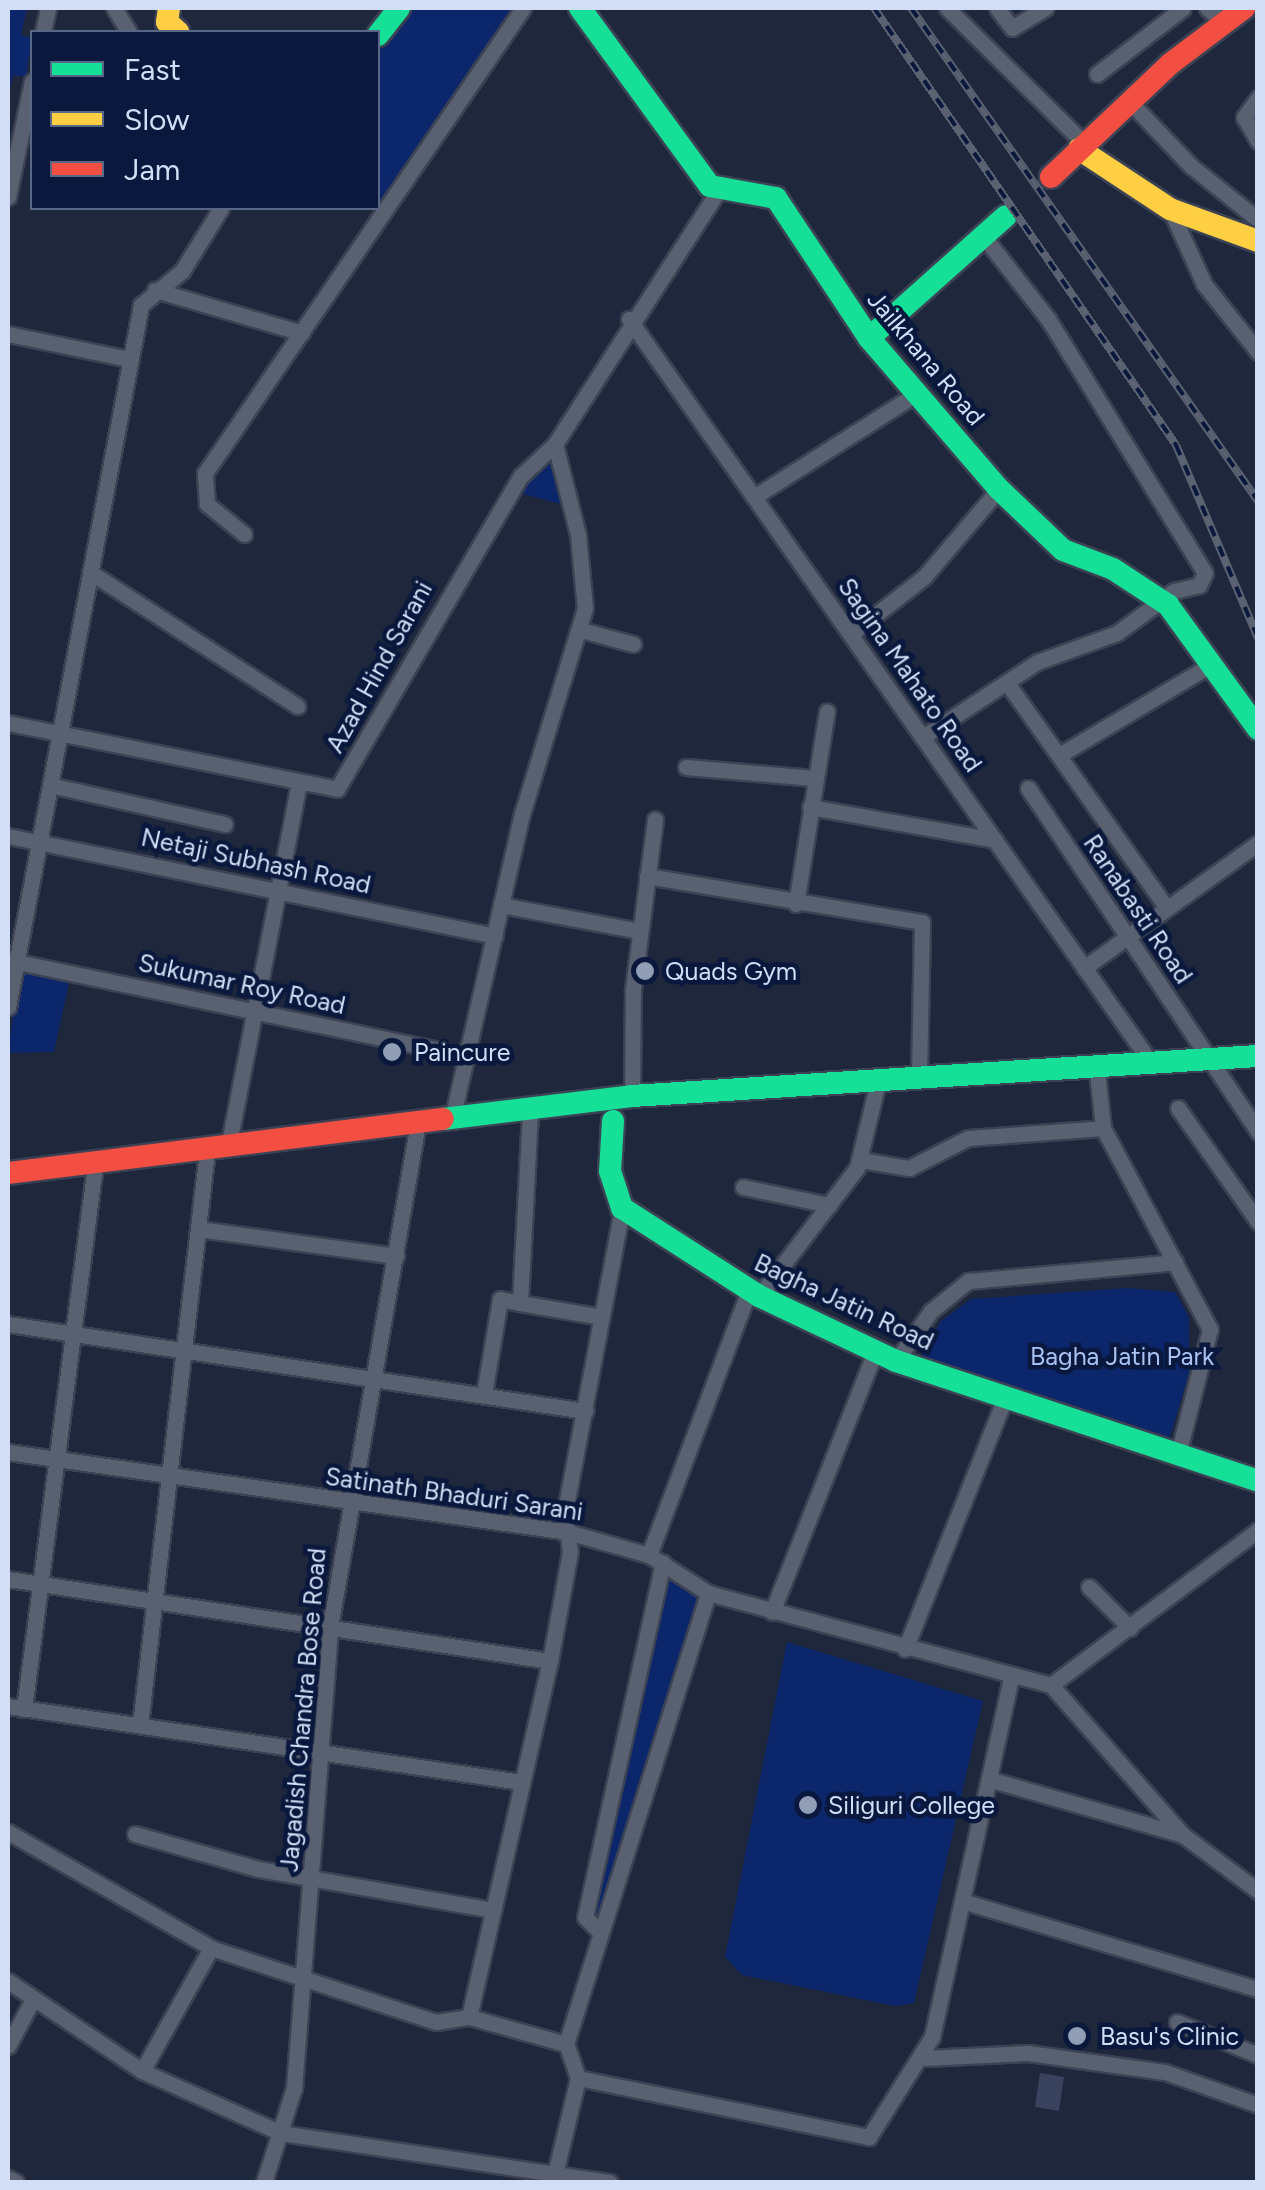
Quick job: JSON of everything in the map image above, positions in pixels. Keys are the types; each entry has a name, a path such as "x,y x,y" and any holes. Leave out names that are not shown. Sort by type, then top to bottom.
{"street":[{"path":"114,8 129,30"},
{"path":"169,8 167,22 176,30"},
{"path":"380,32 399,8"},
{"path":"244,534 207,504 202,480 523,8"},
{"path":"452,1119 500,904 582,630 582,560 555,444 630,320 718,191 580,8"},
{"path":"947,8 1081,146 1170,209 1254,228"},
{"path":"996,8 1012,28 1036,10"},
{"path":"1097,74 1184,8"},
{"path":"1051,178 1216,15 1244,8"},
{"path":"8,197 30,90"},
{"path":"1258,98 1244,117 1258,141"},
{"path":"1130,102 1254,228"},
{"name":"Jailkhana Road","path":"718,191 776,198 869,338 999,489 1063,550 1162,601 1258,729"},
{"path":"1170,209 1204,284 1258,352"},
{"path":"8,1007 12,960 50,785 141,304 182,271 220,210"},
{"path":"869,338 981,234 1006,216"},
{"path":"923,737 1037,662 1118,633 1162,601 1199,585 1205,566 1177,535 1166,501 1048,319 981,234"},
{"path":"154,290 302,333"},
{"name":"Sagina Mahato Road","path":"630,320 1149,1060"},
{"path":"8,334 129,360"},
{"path":"754,497 916,393"},
{"name":"Azad Hind Sarani","path":"8,723 298,782 340,785 512,490 555,444"},
{"path":"851,634 924,576 999,489"},
{"path":"90,572 298,706"},
{"path":"582,630 633,644"},
{"path":"1061,754 1212,664"},
{"path":"1007,683 1167,908"},
{"path":"796,904 827,711"},
{"path":"686,767 814,778"},
{"path":"140,1726 199,1228 254,1013 298,782"},
{"path":"50,785 225,824"},
{"name":"Ranabasti Road","path":"1028,788 1258,1132"},
{"path":"810,807 996,840"},
{"path":"469,2017 550,1661 585,1411 622,1208 610,1171 613,1121 632,1096 640,931 655,819"},
{"name":"Netaji Subhash Road","path":"8,836 495,936"},
{"path":"1084,968 1258,843"},
{"path":"647,876 796,904 922,922 919,1074"},
{"path":"500,904 640,931"},
{"name":"Sukumar Roy Road","path":"12,960 467,1056"},
{"path":"8,1173 632,1096 1096,1062 1258,1056"},
{"path":"1096,1062 1103,1128 1211,1338 1178,1454"},
{"path":"600,1932 585,1918 656,1559 754,1293 828,1205 860,1160 879,1078"},
{"path":"588,1102 613,1121"},
{"path":"1178,1108 1258,1222"},
{"path":"520,1302 530,1110"},
{"name":"Jagadish Chandra Bose Road","path":"264,2182 281,2134 306,1982 330,1626 348,1505 418,1123"},
{"path":"860,1160 910,1168 968,1138 1103,1128"},
{"path":"95,1165 41,1584 16,1707 521,1782"},
{"path":"743,1187 828,1205"},
{"name":"Bagha Jatin Road","path":"622,1208 754,1293 886,1357 1258,1481"},
{"path":"199,1228 396,1256"},
{"path":"772,1612 886,1357 938,1302 968,1280 1175,1262"},
{"path":"484,1394 500,1299 602,1318"},
{"path":"8,1324 585,1411"},
{"path":"905,1650 1006,1398"},
{"name":"Satinath Bhaduri Sarani","path":"8,1452 348,1505 568,1532 656,1559 708,1593 1011,1679 1050,1685"},
{"path":"1258,1530 1050,1685 1183,1835 1258,1891"},
{"path":"8,1580 550,1661"},
{"path":"1090,1587 1130,1628"},
{"path":"555,2174 578,2078 566,2044 708,1593"},
{"path":"578,2078 869,2136 924,2058 1011,1679"},
{"path":"989,1779 1183,1835"},
{"path":"8,1852 10,1834 210,1948 306,1982 436,2022 469,2017 566,2044"},
{"path":"135,1834 313,1878 492,1910"},
{"path":"962,1901 1258,1989"},
{"path":"142,2071 210,1948"},
{"path":"8,1980 142,2071 281,2134 610,2182"},
{"path":"8,2046 33,1999"},
{"path":"1177,2022 1258,2055"},
{"path":"924,2058 1028,2052 1165,2072 1258,2105"},
{"path":"8,2178 16,2182"}],"green space":[{"path":"8,8 27,8 21,35 30,37 26,77 13,75 8,101"},
{"path":"412,8 513,8 380,202 380,49"},
{"path":"551,458 568,506 516,492"},
{"path":"27,969 70,978 54,1052 8,1053 19,973"},
{"name":"Bagha Jatin Park","path":"1128,1288 1175,1292 1189,1317 1189,1374 1168,1443 921,1357 941,1321 971,1299"},
{"path":"665,1567 701,1593 597,1925 592,1923"},
{"path":"787,1642 983,1701 914,2003 895,2006 742,1975 725,1957"}],"building":[{"path":"1040,2073 1064,2077 1059,2111 1035,2107"}],"railway":[{"path":"874,8 1176,445 1258,638"},
{"path":"911,8 1258,501"}],"traffic: fast":[{"path":"380,32 399,8"},
{"path":"580,8 710,186 776,198 869,338 999,489 1063,550 1113,569 1168,605 1258,729"},
{"path":"869,338 1006,216"},
{"path":"443,1119 632,1096 1258,1056"},
{"path":"613,1121 610,1171 622,1208 759,1296 896,1361 1258,1481"}],"traffic: slow":[{"path":"169,8 167,22 176,30"},
{"path":"1079,149 1170,209 1258,241"}],"traffic: jam":[{"path":"1051,177 1170,64 1244,8"},
{"path":"8,1173 443,1119"}],"place":[{"name":"Quads Gym","path":"645,971"},
{"name":"Paincure","path":"392,1052"},
{"name":"Siliguri College","path":"808,1805"},
{"name":"Basu's Clinic","path":"1077,2036"}]}
